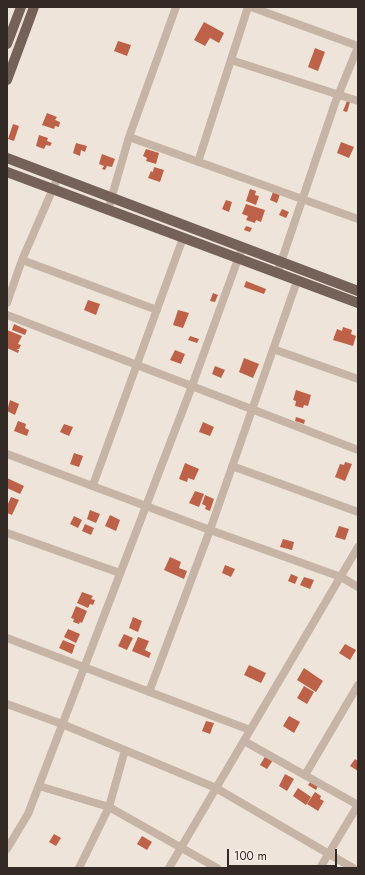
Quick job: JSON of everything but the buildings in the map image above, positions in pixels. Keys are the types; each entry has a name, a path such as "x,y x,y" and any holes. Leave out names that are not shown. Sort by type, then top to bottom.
{"main road":[{"path":"7,44 21,7"},
{"path":"7,80 34,7"},
{"path":"7,158 358,291"},
{"path":"7,172 358,303"}],"street":[{"path":"108,210 129,137 176,7"},
{"path":"198,162 249,7 358,47 302,199 277,274"},
{"path":"231,60 358,101"},
{"path":"129,137 358,219"},
{"path":"7,303 22,260 58,177"},
{"path":"93,485 183,238"},
{"path":"7,849 28,814 39,786 192,386 242,248"},
{"path":"22,260 156,310"},
{"path":"149,692 210,530 297,281"},
{"path":"7,315 358,450"},
{"path":"273,349 358,379"},
{"path":"7,455 93,485 210,530 341,576 358,587"},
{"path":"232,466 358,512"},
{"path":"7,533 120,573"},
{"path":"169,868 358,547"},
{"path":"7,638 250,730"},
{"path":"305,775 358,685"},
{"path":"7,704 62,724 216,788 353,868"},
{"path":"244,741 358,805 320,868"},
{"path":"79,868 110,807 125,750"},
{"path":"39,786 110,807 218,868"}]}
